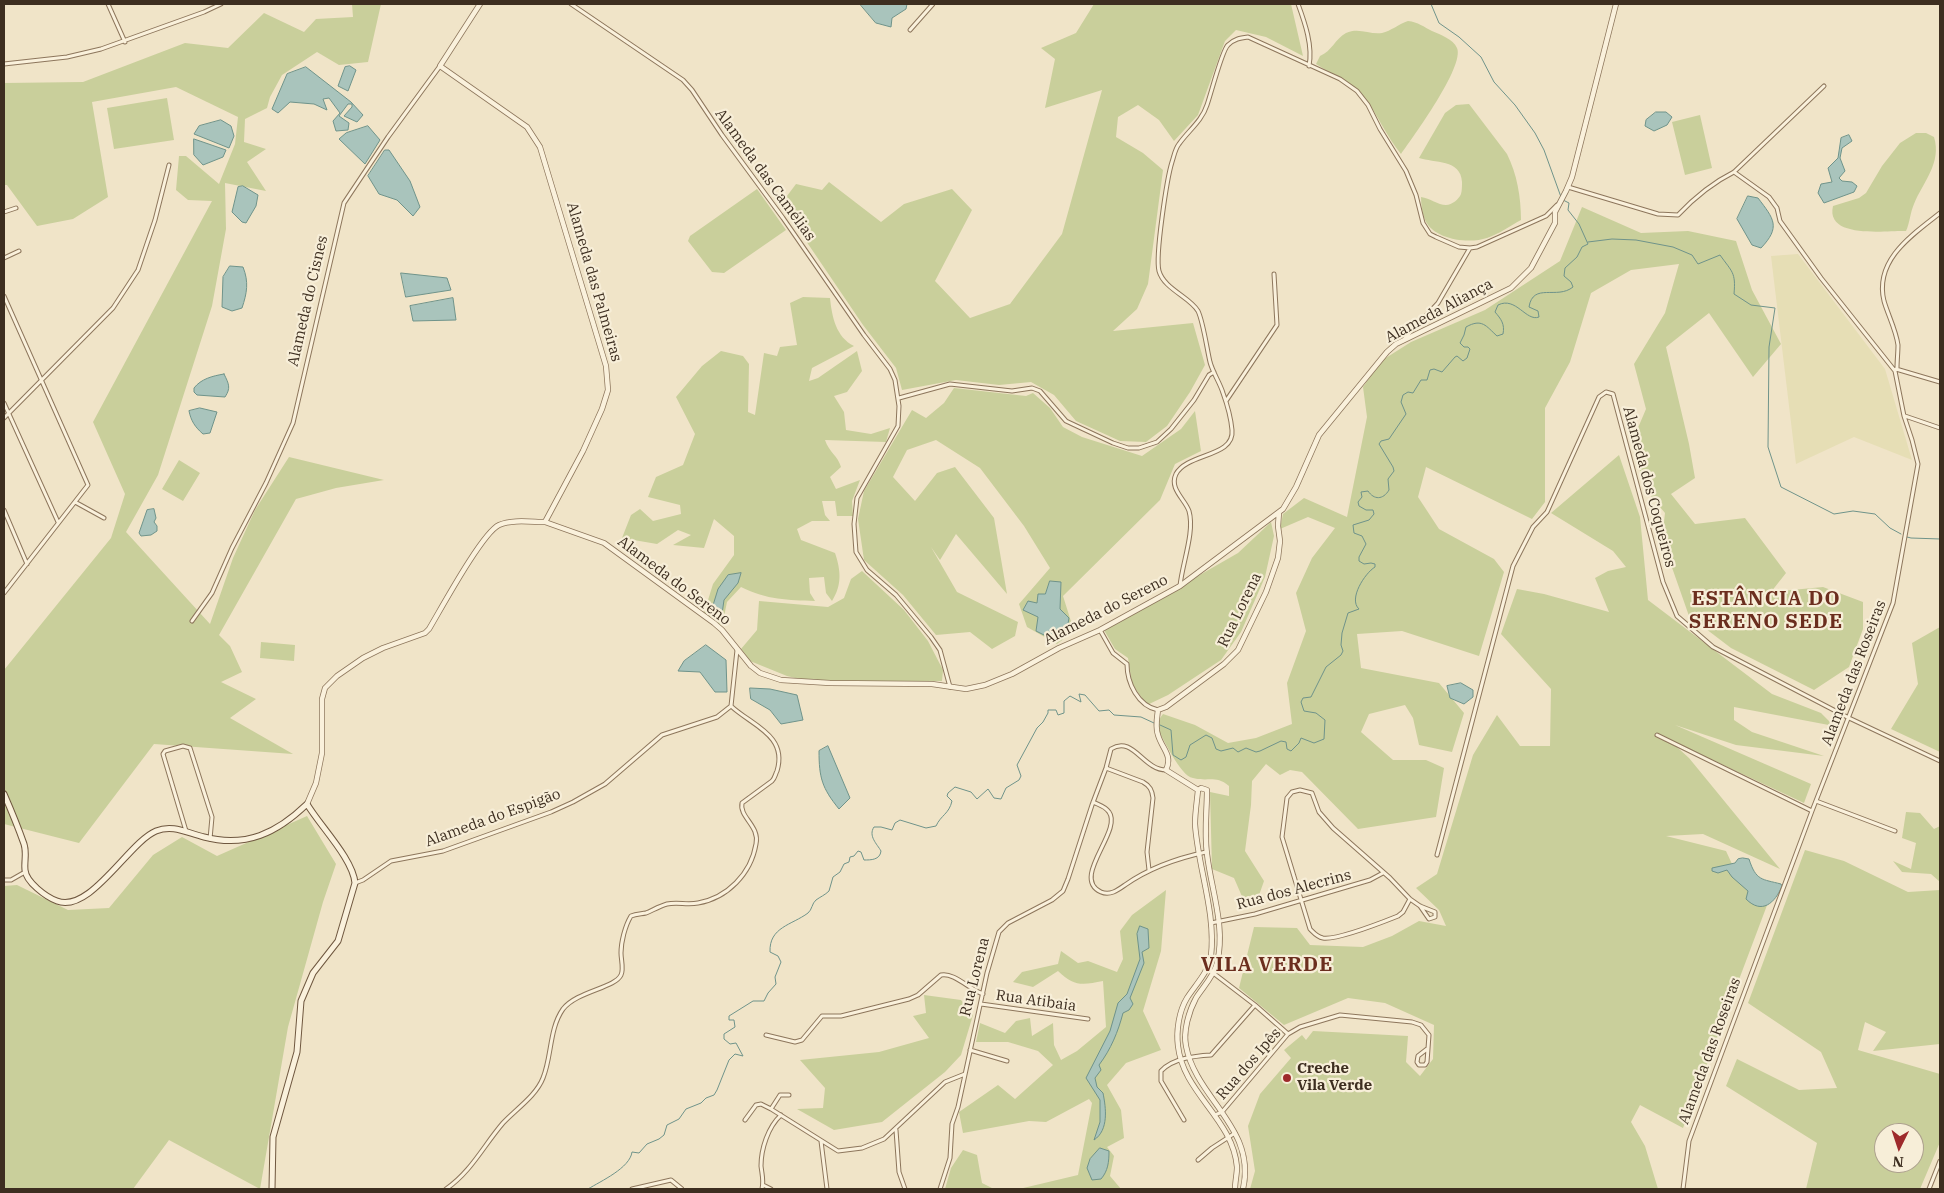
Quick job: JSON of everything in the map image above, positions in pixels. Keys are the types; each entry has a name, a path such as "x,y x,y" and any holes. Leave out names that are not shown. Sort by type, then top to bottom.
{"main road":[{"path":"4,794 25,845 25,872 48,897 59,902 69,902 102,882 148,835 164,828 175,828 210,839 238,840 264,835 287,822 307,804 348,862 355,875 355,883 338,942 313,973 302,1001 297,1052 273,1137 272,1189"}],"street":[{"path":"108,4 125,42"},
{"path":"4,64 67,57 101,49 125,42 221,4"},
{"name":"Alameda do Cisnes","path":"192,621 212,593 293,423 344,204 374,158 440,66 480,4"},
{"name":"Alameda das Camélias","path":"572,4 683,80 692,90 722,135 890,369 895,380 899,398 898,426 857,498 854,524 856,552 867,570 896,595 940,650 950,688"},
{"path":"910,30 933,4"},
{"path":"1298,4 1307,32 1309,66"},
{"name":"Alameda Aliança","path":"1180,586 1283,509 1320,435 1376,363 1391,348 1511,288 1531,268 1555,223 1554,212 1567,189 1577,158 1616,4"},
{"name":"Alameda do Sereno","path":"545,522 604,543 714,623 756,670 767,676 781,680 830,684 932,684 966,689 985,685 1012,674 1058,648 1100,630 1180,586 1190,529 1190,513 1186,502 1179,497 1176,489 1176,474 1184,466 1198,458 1225,447 1231,439 1232,431 1198,310 1166,283 1159,271 1158,252 1172,164 1178,146 1204,114 1226,46 1236,38 1248,37 1340,79 1356,91 1364,100 1413,184 1422,223 1427,230 1451,244 1470,248"},
{"name":"Alameda das Palmeiras","path":"440,66 518,120 534,135 547,167 606,366 608,390 602,409 583,451 545,522"},
{"path":"1567,189 1658,214 1678,215 1693,199 1718,180 1734,172 1824,86"},
{"path":"4,418 113,308 138,270 155,220 169,165"},
{"name":"Alameda das Roseiras","path":"1683,1189 1689,1141 1734,1017 1784,891 1812,811 1893,603 1918,464 1904,416 1896,369 1821,278 1780,221 1777,208 1770,197 1734,172"},
{"path":"1403,341 1438,303 1470,248 1486,244 1546,216 1561,201"},
{"path":"4,212 16,208"},
{"path":"1940,213 1909,237 1885,268 1882,281 1882,292 1898,345 1896,369 1940,382"},
{"path":"4,258 18,251"},
{"path":"1225,402 1277,325 1274,274"},
{"path":"4,296 88,485 4,593"},
{"path":"899,398 950,384 1012,391 1032,388 1040,391 1066,421 1113,443 1128,448 1139,448 1157,442 1171,429 1194,400 1209,375 1214,372"},
{"name":"Alameda dos Coqueiros","path":"1437,855 1513,566 1533,527 1547,512 1599,397 1606,392 1612,394 1663,582 1677,616 1713,648 1849,718"},
{"path":"4,403 58,522"},
{"path":"1904,416 1940,428"},
{"path":"75,502 104,518"},
{"path":"4,510 27,564"},
{"name":"Rua Lorena","path":"1158,710 1166,707 1224,664 1238,650 1266,592 1278,558 1280,541 1279,512"},
{"path":"307,804 316,783 322,754 322,699 325,688 337,676 363,658 383,648 425,633 474,555 494,528 504,524 545,522"},
{"path":"1100,630 1113,653 1127,664 1129,682 1134,692 1151,709 1158,710 1157,733 1169,758 1166,770 1198,790 1201,788 1208,790 1205,823 1206,852 1218,922 1219,950 1217,964 1196,999 1189,1016 1185,1044 1196,1076 1236,1133 1244,1163 1243,1189"},
{"path":"446,1189 470,1168 502,1124 542,1082 554,1030 563,1010 573,1000 589,991 612,983 621,976 622,948 627,924 631,916 667,904 697,903 722,895 736,884 747,870 757,840 753,827 742,810 742,803 775,778 779,759 778,750 773,739 731,706 737,650"},
{"name":"Alameda do Espigão","path":"355,883 363,880 391,861 444,851 567,805 605,784 662,735 717,717 731,706"},
{"path":"1849,718 1940,761"},
{"path":"1657,735 1812,811"},
{"name":"Rua Lorena","path":"940,1189 950,1158 952,1124 966,1074 980,1004 994,946 1002,927 1052,900 1064,888 1106,768 1110,749 1120,744 1127,747 1148,765 1166,770"},
{"path":"187,832 164,754 165,751 183,746 190,748 212,817 210,839"},
{"path":"1106,768 1144,782 1152,792 1154,798 1147,858 1149,870"},
{"path":"1198,790 1195,823 1212,941 1208,968 1186,1000 1180,1017 1177,1045 1180,1060 1190,1082 1229,1138 1236,1167 1235,1189"},
{"path":"1410,898 1403,912 1398,916 1343,934 1323,938 1317,936 1310,929 1282,837 1287,798 1292,792 1300,790 1312,793 1319,812 1333,828 1420,906 1429,919 1435,917 1435,912 1432,909 1420,906"},
{"path":"1816,801 1894,830"},
{"path":"1093,802 1110,812 1112,818 1102,849 1093,864 1092,881 1095,888 1101,892 1109,893 1116,891 1149,870 1206,852"},
{"path":"4,880 10,880 25,872"},
{"name":"Rua dos Alecrins","path":"1210,923 1255,914 1370,880 1383,873"},
{"path":"1208,968 1288,1034"},
{"path":"766,1034 795,1042 802,1040 822,1016 842,1016 909,999 918,995 941,975 946,974 951,975 973,991 983,994"},
{"name":"Rua Atibaia","path":"980,1004 1088,1020"},
{"path":"1184,1120 1170,1098 1160,1076 1164,1068 1188,1057 1211,1055 1255,1005"},
{"name":"Rua dos Ipês","path":"1214,1115 1222,1112 1288,1034 1300,1027 1340,1015 1412,1022 1425,1028 1429,1035 1427,1062 1425,1065 1419,1065 1417,1062 1418,1056 1427,1049"},
{"path":"970,1050 1007,1061"},
{"path":"746,1120 756,1105 761,1104 771,1108 780,1116 838,1151 862,1148 884,1140 944,1082 966,1074"},
{"path":"771,1108 780,1095 788,1095"},
{"path":"771,1189 762,1187 762,1153 770,1131 780,1116"},
{"path":"896,1130 899,1172 905,1189"},
{"path":"1198,1160 1212,1148 1236,1133"},
{"path":"821,1141 826,1189"},
{"path":"1929,1189 1940,1161"},
{"path":"632,1189 671,1180 682,1189"}],"shaded area":[{"path":"1798,254 1885,369 1912,460 1854,437 1796,464 1771,256"}],"green space":[{"path":"352,4 381,4 368,62 339,65 317,52 282,75 270,97 267,108 245,119 244,142 266,149 247,162 266,191 225,183 226,229 212,306 158,475 126,532 210,624 233,558 255,510 289,457 384,480 336,488 296,499 219,635 230,646 242,672 221,682 256,699 230,718 293,754 154,744 79,843 4,824 4,670 111,538 125,494 93,422 212,201 188,200 176,190 179,156 186,156 219,184 235,144 238,117 176,87 92,102 108,197 73,219 37,226 7,185 4,185 4,83 83,82 185,43 228,48 264,13 304,32 316,19 353,17"},
{"path":"1094,4 1291,4 1303,56 1266,37 1236,30 1225,41 1198,115 1174,141 1159,120 1138,105 1118,117 1116,137 1143,153 1163,170 1148,284 1137,309 1113,331 1193,323 1205,365 1190,392 1167,426 1146,442 1120,441 1076,421 1054,395 1031,382 999,385 956,380 902,390 896,368 863,325 781,204 796,184 822,190 829,182 881,222 904,204 952,189 972,210 935,281 970,318 1010,304 1062,234 1102,90 1045,108 1055,59 1041,48 1076,33"},
{"path":"1408,21 1450,40 1457,48 1457,57 1446,85 1401,154 1360,92 1316,64 1320,56 1328,51 1346,33 1360,31 1382,33"},
{"path":"167,98 174,140 114,149 107,108"},
{"path":"1469,104 1507,154 1518,186 1521,220 1491,236 1471,241 1444,236 1430,227 1425,220 1421,197 1443,205 1451,204 1460,196 1462,182 1457,169 1452,166 1446,163 1419,158 1445,113 1456,105"},
{"path":"1700,115 1712,168 1685,175 1672,122"},
{"path":"1916,133 1926,133 1934,137 1936,155 1934,164 1913,207 1906,231 1860,231 1848,229 1839,224 1833,217 1833,206 1859,198 1866,193 1882,166 1900,143"},
{"path":"757,189 786,230 724,273 712,272 688,241 690,236"},
{"path":"1582,207 1641,233 1688,231 1736,241 1752,290 1781,344 1753,377 1709,313 1666,347 1695,478 1671,494 1695,524 1745,518 1786,573 1771,592 1823,587 1863,602 1863,629 1849,667 1814,690 1731,648 1689,616 1662,539 1665,513 1645,489 1632,442 1646,409 1634,364 1665,313 1679,264 1631,270 1591,293 1570,362 1545,408 1545,502 1532,519 1426,467 1418,497 1439,529 1494,559 1504,572 1479,656 1402,631 1357,634 1361,668 1439,683 1464,713 1452,752 1419,745 1413,718 1405,705 1369,714 1361,732 1393,760 1426,760 1444,768 1436,817 1358,829 1302,772 1290,770 1280,775 1266,764 1252,781 1245,851 1264,881 1257,901 1247,908 1234,878 1212,869 1210,792 1229,796 1229,786 1212,779 1198,779 1188,776 1177,764 1155,725 1163,714 1195,725 1228,743 1256,738 1292,724 1287,683 1306,631 1296,593 1312,558 1335,528 1308,517 1280,529 1283,514 1304,498 1347,517 1367,417 1363,387 1381,361 1411,342 1485,310 1560,261"},
{"path":"803,297 830,298 832,312 839,332 854,346 812,368 809,381 818,378 857,351 862,371 847,392 834,396 844,412 846,430 871,434 890,428 886,442 825,440 841,467 830,477 836,489 860,480 852,501 853,516 837,516 835,501 822,501 825,515 830,521 812,521 797,529 801,540 835,553 840,578 838,589 832,601 826,593 824,577 809,578 810,593 815,601 769,597 741,587 727,602 722,626 704,613 713,584 734,555 734,536 714,519 704,548 673,545 691,535 678,530 657,544 622,538 631,515 640,509 653,521 681,514 680,505 648,497 656,477 683,465 695,434 676,397 702,366 721,351 743,356 749,364 748,412 755,415 764,353 777,356 780,347 797,345 790,303"},
{"path":"954,388 1026,396 1033,393 1050,408 1063,427 1082,437 1142,456 1181,429 1195,411 1201,451 1175,464 1160,500 1063,596 1074,631 1057,644 1027,627 1019,604 1050,568 1024,526 980,468 936,440 907,450 893,477 915,501 937,473 955,467 994,518 1007,594 956,534 940,560 931,547 957,592 1018,622 1015,636 992,649 970,632 936,635 903,595 864,560 858,519 864,491 912,410 926,418 944,403"},
{"path":"1619,455 1640,517 1648,600 1772,694 1821,713 1834,726 1734,707 1734,720 1752,732 1824,756 1736,745 1675,725 1811,784 1804,803 1668,739 1689,758 1780,869 1703,834 1666,836 1726,851 1738,877 1769,900 1683,1128 1640,1105 1631,1122 1645,1146 1658,1189 1250,1189 1255,1171 1248,1126 1260,1094 1291,1058 1284,1050 1302,1035 1306,1040 1313,1031 1408,1036 1406,1062 1420,1076 1433,1059 1434,1025 1385,1003 1348,998 1284,1025 1239,988 1254,927 1297,928 1310,945 1363,947 1392,936 1419,921 1446,926 1439,910 1416,888 1437,874 1473,755 1497,715 1520,746 1550,746 1551,689 1501,634 1517,589 1544,594 1609,612 1595,578 1608,571 1626,567 1613,551 1551,513"},
{"path":"179,460 200,473 183,501 162,489"},
{"path":"1271,522 1274,536 1265,577 1241,632 1221,660 1168,695 1147,705 1132,684 1128,658 1115,649 1104,630 1238,553"},
{"path":"862,571 904,610 928,641 943,670 942,681 808,681 787,676 750,661 741,649 757,630 759,601 828,607 844,598 851,579"},
{"path":"1940,627 1940,752 1891,729 1918,684 1912,643"},
{"path":"261,642 295,645 294,661 260,658"},
{"path":"1906,812 1920,813 1934,829 1940,826 1940,882 1931,874 1902,872 1893,861 1911,869 1916,843 1902,838"},
{"path":"307,816 336,864 323,902 288,1027 260,1189 169,1140 133,1189 4,1189 4,886 17,885 68,910 109,908 153,855 182,837 217,856"},
{"path":"1805,850 1844,861 1908,892 1940,890 1940,1044 1873,1051 1886,1032 1865,1022 1858,1050 1940,1074 1940,1142 1920,1189 1806,1189 1817,1143 1726,1086 1737,1059 1799,1090 1837,1088 1821,1052 1748,1003"},
{"path":"1166,890 1161,951 1143,1011 1161,1050 1126,1063 1107,1085 1121,1110 1124,1138 1107,1147 1114,1156 1110,1176 1121,1189 1019,1189 1078,1175 1092,1103 1089,1099 1046,1122 1029,1121 963,1133 959,1112 998,1085 1015,1099 1053,1065 1038,1051 1008,1042 976,1042 980,1023 1005,1033 1016,1021 1030,1018 1032,1036 1053,1023 1054,1045 1061,1060 1077,1051 1106,1027 1103,981 1079,984 1069,980 1058,971 1033,987 1013,982 1022,972 1058,964 1061,951 1078,963 1088,961 1117,972 1123,959 1120,931 1132,915"},
{"path":"924,995 961,1000 973,1015 961,1055 945,1072 882,1122 834,1130 797,1109 823,1108 825,1088 800,1060 879,1052 929,1038 913,1016 926,1013"},
{"path":"963,1150 977,1155 982,1183 994,1189 945,1189 951,1168"}],"water":[{"path":"860,4 907,4 906,9 892,18 891,27 876,23"},
{"path":"350,66 356,70 348,91 338,86 345,67"},
{"path":"306,67 351,102 363,115 357,122 344,116 352,107 352,104 348,104 339,116 349,123 348,130 336,131 333,121 340,113 329,98 323,99 327,110 314,104 290,102 278,113 272,109 287,74"},
{"path":"1656,112 1666,112 1672,117 1667,125 1654,131 1645,126 1646,120"},
{"path":"221,120 231,126 234,136 229,148 194,134 199,126"},
{"path":"368,126 380,140 365,164 339,139 346,133"},
{"path":"1849,135 1852,141 1842,148 1840,158 1845,171 1839,178 1842,181 1852,182 1857,186 1854,192 1824,203 1818,193 1821,184 1832,182 1828,168 1838,158 1841,138"},
{"path":"194,139 226,150 223,157 203,165 194,155"},
{"path":"385,150 389,150 410,181 420,207 413,216 397,200 379,194 368,176"},
{"path":"243,186 258,195 256,206 246,223 242,222 232,212 238,187"},
{"path":"1748,196 1758,198 1773,223 1771,234 1761,248 1752,245 1737,219"},
{"path":"230,266 243,267 247,283 242,308 232,311 222,307 223,277"},
{"path":"401,273 447,278 451,290 406,297"},
{"path":"453,298 456,320 413,321 410,306"},
{"path":"224,374 229,386 225,397 197,395 194,392 194,388 203,380"},
{"path":"200,408 217,412 210,433 203,434 191,418 189,411"},
{"path":"154,509 156,518 154,522 157,526 157,531 151,535 141,536 139,533 147,510"},
{"path":"741,573 738,583 724,600 722,614 710,615 718,589 728,575"},
{"path":"1050,581 1061,582 1060,609 1069,618 1066,636 1052,639 1036,631 1038,617 1023,610 1028,601 1037,603 1038,594 1045,594"},
{"path":"706,645 726,660 727,692 715,692 700,672 678,671 684,661"},
{"path":"1461,683 1473,690 1473,697 1464,704 1450,698 1447,686"},
{"path":"750,688 770,689 797,695 803,720 781,724 770,710 751,699"},
{"path":"828,746 850,798 839,809 825,789 821,776 819,751"},
{"path":"1738,859 1749,859 1754,871 1760,878 1781,884 1782,886 1776,897 1767,905 1757,906 1746,899 1748,891 1727,870 1718,873 1712,871 1712,868 1735,863"},
{"path":"1140,926 1148,929 1149,948 1142,952 1144,963 1130,998 1133,1004 1129,1010 1123,1013 1114,1040 1099,1065 1101,1070 1095,1078 1097,1087 1103,1093 1105,1118 1102,1131 1094,1140 1100,1122 1100,1100 1086,1078 1110,1031 1118,1003 1127,994 1140,959 1137,934"},
{"path":"1100,1148 1109,1151 1108,1166 1101,1179 1092,1180 1087,1168 1090,1159"}],"waterway":[{"path":"1431,4 1439,23 1459,37 1481,57 1494,82 1515,105 1535,133 1544,150 1561,197"},
{"path":"1160,725 1171,730 1173,755 1181,760 1186,757 1190,745 1206,735 1212,738 1216,749 1221,751 1233,748 1238,752 1246,748 1256,752 1260,751 1281,741 1286,742 1287,749 1291,751 1301,738 1314,743 1324,739 1325,720 1316,713 1304,711 1301,702 1303,698 1311,697 1326,667 1341,655 1343,651 1341,645 1342,633 1348,613 1359,609 1355,599 1359,586 1375,567 1375,564 1364,564 1359,561 1359,557 1366,544 1362,536 1354,533 1353,525 1369,520 1374,514 1373,510 1366,510 1359,506 1358,502 1362,497 1361,492 1368,491 1373,496 1379,498 1384,496 1389,490 1388,479 1394,471 1379,444 1381,441 1389,439 1406,414 1401,402 1403,395 1408,392 1413,393 1421,380 1427,380 1430,370 1434,369 1442,372 1455,357 1457,356 1463,361 1467,358 1470,349 1460,343 1466,327 1471,324 1480,323 1487,326 1497,336 1503,334 1502,322 1495,312 1498,305 1510,304 1534,318 1539,317 1538,311 1529,307 1531,299 1535,295 1567,291 1573,287 1571,282 1564,276 1565,268 1577,257 1582,247 1588,244 1579,224 1568,210 1569,203 1563,200"},
{"path":"1588,242 1612,239 1636,240 1673,247 1692,255 1698,264 1720,255 1734,276 1734,294 1751,305 1775,308 1769,347 1768,447 1781,487 1834,514 1853,511 1875,514 1890,528 1901,534"},
{"path":"1907,537 1940,539"},
{"path":"588,1189 621,1169 630,1158 632,1152 639,1153 647,1144 664,1135 667,1125 679,1119 686,1109 714,1095 729,1060 735,1054 743,1056 736,1043 730,1044 724,1039 724,1034 735,1027 734,1020 729,1020 729,1016 753,1001 764,1001 776,984 775,977 781,962 778,956 770,952 773,937 777,932 809,912 815,901 829,891 833,877 840,872 844,864 849,862 850,857 854,856 858,851 861,852 864,860 875,859 879,856 881,851 875,843 872,834 874,827 892,830 895,823 900,820 926,828 936,826 951,805 952,801 947,796 955,787 971,792 977,799 988,789 994,798 1001,799 1006,788 1019,780 1021,776 1017,765 1037,728 1043,722 1048,710 1056,710 1058,715 1064,713 1064,701 1070,696 1081,702 1079,694 1085,695 1099,711 1109,710 1114,715 1141,717 1154,723"}],"place":[{"name":"Creche Vila Verde","path":"1287,1078"}],"district":[{"name":"ESTÂNCIA DO SERENO SEDE","path":"1766,610"},
{"name":"VILA VERDE","path":"1267,965"}]}
